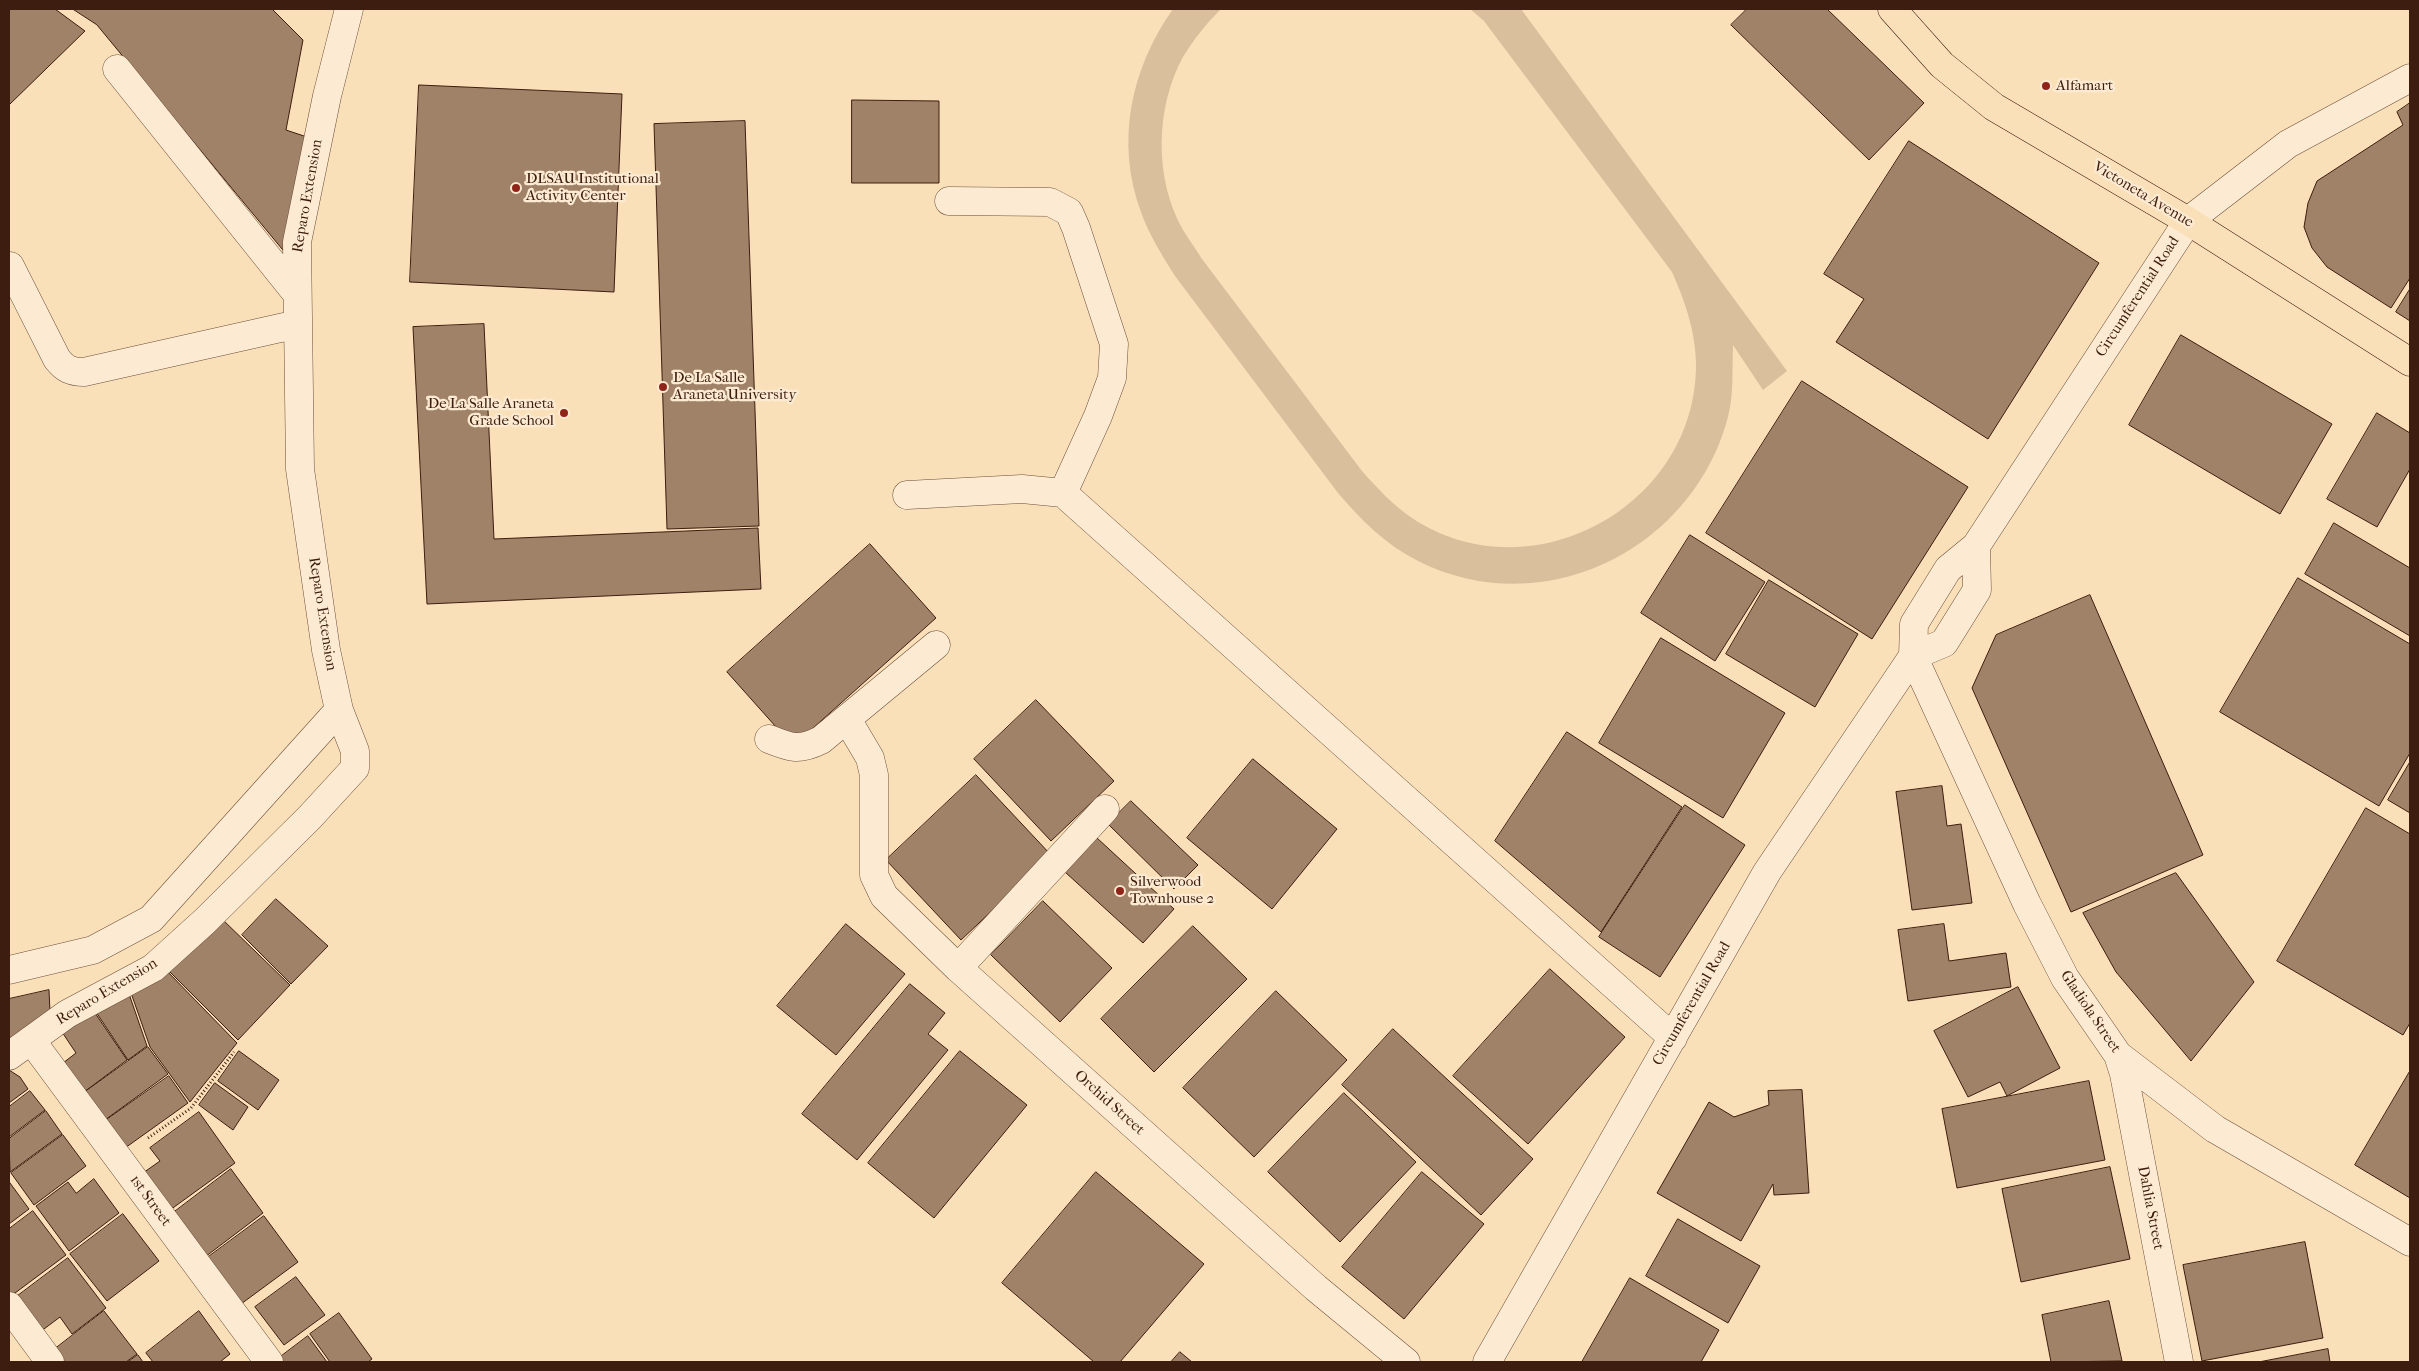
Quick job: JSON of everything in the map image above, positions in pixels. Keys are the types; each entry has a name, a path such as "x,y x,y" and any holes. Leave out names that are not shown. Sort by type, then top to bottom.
{"main road":[{"name":"Victoneta Avenue","path":"1892,9 1942,65 1994,107 2188,220 2410,362"}],"street":[{"name":"Reparo Extension","path":"9,1056 67,1014 154,968 205,921 310,817 355,768 355,751 339,710 326,650 300,469 297,294 297,242 327,96 349,9"},
{"path":"117,69 297,294"},
{"name":"Circumferential Road","path":"1487,1362 1768,872 1913,656 1914,624 1948,569 1976,546 2188,220 2288,144 2410,78"},
{"path":"949,201 1050,202 1069,212 1076,228 1114,344 1112,378 1098,416 1063,493"},
{"path":"10,266 62,366 71,371 84,372 298,324"},
{"path":"907,494 1022,489 1063,493 1672,1038"},
{"path":"1913,656 1944,642 1977,590 1976,546"},
{"path":"768,739 788,747 805,748 821,740 936,645"},
{"name":"Gladiola Street","path":"1913,656 2027,904 2061,970 2118,1055 2215,1129 2410,1242"},
{"path":"9,970 93,950 151,919 339,710"},
{"name":"Orchid Street","path":"847,719 870,758 874,775 874,875 884,896 958,968 1316,1288 1406,1362"},
{"path":"958,968 1105,809"},
{"name":"1st Street","path":"31,1040 269,1362"},
{"name":"Dahlia Street","path":"2118,1055 2124,1074 2179,1362"},
{"path":"9,1306 50,1362"}],"path":[{"path":"118,1159 191,1108 234,1052"}],"shaded area":[{"path":"1173,9 1221,9 1200,32 1183,57 1167,98 1163,121 1163,166 1167,189 1183,230 1202,259 1362,471 1398,508 1412,518 1458,540 1507,547 1555,541 1599,524 1638,495 1669,458 1689,413 1696,362 1694,339 1688,316 1672,272 1484,21 1470,9 1521,9 1787,371 1763,390 1733,345 1730,408 1710,464 1682,504 1647,538 1607,562 1562,578 1514,584 1466,578 1406,555 1375,531 1338,493 1175,276 1156,245 1144,220 1133,186 1129,159 1132,106 1147,56 1158,32"}],"building":[{"path":"9,9 55,9 85,31 9,105"},
{"path":"73,9 272,9 303,40 286,130 313,139 287,255 97,25"},
{"path":"1747,9 1827,9 1924,103 1869,160 1731,25"},
{"name":"DLSAU Institutional Activity Center","path":"419,85 622,94 614,292 410,282"},
{"path":"852,100 939,101 939,183 852,183"},
{"path":"2410,103 2410,278 2391,308 2327,267 2312,248 2304,227 2308,203 2317,181 2403,125 2397,112"},
{"path":"745,121 759,526 667,529 654,124"},
{"path":"1909,141 2099,263 1988,439 1836,342 1864,299 1824,274"},
{"path":"2410,289 2410,321 2396,312"},
{"path":"484,324 494,539 758,528 761,589 427,604 413,327"},
{"path":"2181,335 2332,424 2280,514 2129,425"},
{"path":"1802,381 1968,487 1872,639 1706,533"},
{"path":"2377,413 2410,433 2410,469 2377,527 2327,499"},
{"path":"2334,523 2410,568 2410,636 2305,574"},
{"path":"1690,535 1765,582 1715,661 1641,613"},
{"path":"870,544 936,618 793,746 727,672"},
{"path":"2298,578 2410,644 2410,753 2379,806 2220,712"},
{"path":"1769,580 1858,634 1815,707 1726,654"},
{"path":"2090,595 2203,855 2071,912 1972,688 1996,635"},
{"path":"1661,638 1785,713 1723,818 1599,743"},
{"path":"1036,700 1114,781 1051,841 974,759"},
{"path":"1567,732 1682,807 1601,932 1495,841"},
{"path":"1253,759 1337,829 1272,909 1187,838"},
{"path":"2410,762 2410,813 2388,800"},
{"path":"976,775 1051,855 961,940 886,860"},
{"path":"1942,786 1947,826 1961,824 1972,903 1912,910 1896,792"},
{"path":"1131,801 1198,865 1174,889 1108,824"},
{"path":"1685,805 1745,845 1660,977 1599,937"},
{"path":"2366,808 2410,834 2410,1023 2403,1035 2277,961"},
{"name":"Silverwood Townhouse 2","path":"1097,838 1174,909 1143,943 1065,872"},
{"path":"2176,873 2254,982 2191,1061 2116,972 2083,913"},
{"path":"276,899 328,946 291,984 242,935"},
{"path":"1043,901 1112,968 1060,1022 991,955"},
{"path":"222,919 290,985 238,1040 168,970"},
{"path":"846,924 905,974 836,1055 777,1006"},
{"path":"1944,924 1949,961 2006,953 2011,987 1908,1001 1898,930"},
{"path":"1193,926 1247,979 1154,1072 1101,1019"},
{"path":"1550,969 1625,1037 1528,1144 1453,1076"},
{"path":"166,970 237,1043 190,1102 150,1047 130,990"},
{"path":"910,984 945,1013 928,1034 948,1050 857,1160 802,1114"},
{"path":"2018,987 2060,1068 2007,1096 2000,1082 1968,1097 1934,1031"},
{"path":"49,990 50,1012 9,1041 9,999"},
{"path":"128,991 147,1046 128,1060 94,1009"},
{"path":"1276,991 1347,1060 1254,1157 1183,1088"},
{"path":"93,1010 127,1060 84,1092 63,1063 76,1053 62,1032"},
{"path":"1393,1029 1533,1159 1481,1215 1342,1085"},
{"path":"148,1047 168,1074 105,1120 85,1092"},
{"path":"239,1051 279,1080 258,1110 218,1081"},
{"path":"960,1051 1027,1105 934,1218 868,1163"},
{"path":"9,1070 20,1077 28,1089 9,1103"},
{"path":"2410,1071 2410,1198 2355,1165"},
{"path":"169,1076 188,1103 125,1148 105,1121"},
{"path":"2089,1081 2105,1160 1957,1188 1942,1109"},
{"path":"215,1083 248,1107 233,1130 199,1105"},
{"path":"1802,1090 1809,1193 1774,1195 1773,1184 1741,1241 1657,1193 1709,1102 1734,1117 1769,1105 1768,1091"},
{"path":"30,1091 45,1110 9,1137 9,1107"},
{"path":"1344,1093 1416,1162 1340,1242 1268,1172"},
{"path":"46,1111 62,1134 10,1172 9,1139"},
{"path":"199,1112 235,1163 170,1210 143,1173 160,1161 150,1148"},
{"path":"63,1135 86,1166 34,1205 11,1173"},
{"path":"2110,1167 2130,1259 2021,1282 2002,1189"},
{"path":"231,1169 263,1213 205,1257 173,1213"},
{"path":"1096,1172 1204,1264 1120,1362 1094,1362 1002,1283"},
{"path":"1422,1172 1484,1224 1404,1319 1342,1267"},
{"path":"94,1179 119,1213 69,1251 36,1206 68,1182 76,1193"},
{"path":"10,1183 29,1209 9,1224 9,1185"},
{"path":"33,1211 66,1255 11,1296 9,1293 9,1229"},
{"path":"123,1214 159,1261 107,1301 70,1254"},
{"path":"264,1216 298,1262 241,1304 207,1258"},
{"path":"1678,1219 1760,1266 1728,1323 1646,1276"},
{"path":"2305,1242 2323,1338 2202,1361 2183,1265"},
{"path":"68,1258 106,1308 72,1334 60,1317 36,1335 11,1301"},
{"path":"296,1277 325,1315 284,1345 255,1307"},
{"path":"1630,1278 1719,1330 1701,1362 1582,1362"},
{"path":"2109,1301 2122,1361 2051,1362 2042,1315"},
{"path":"104,1311 137,1354 126,1362 59,1362 51,1352"},
{"path":"199,1311 230,1354 220,1362 153,1362 146,1353"},
{"path":"339,1313 372,1359 368,1362 330,1362 310,1334"},
{"path":"308,1336 327,1362 282,1362 279,1358"},
{"path":"2328,1349 2330,1362 2259,1362"},
{"path":"1180,1352 1192,1362 1171,1362"},
{"path":"138,1355 143,1362 128,1362"}],"place":[{"name":"Alfamart","path":"2046,86"},
{"name":"DLSAU Institutional Activity Center","path":"516,188"},
{"name":"De La Salle Araneta University","path":"663,387"},
{"name":"De La Salle Araneta Grade School","path":"564,413"},
{"name":"Silverwood Townhouse 2","path":"1120,891"}]}
